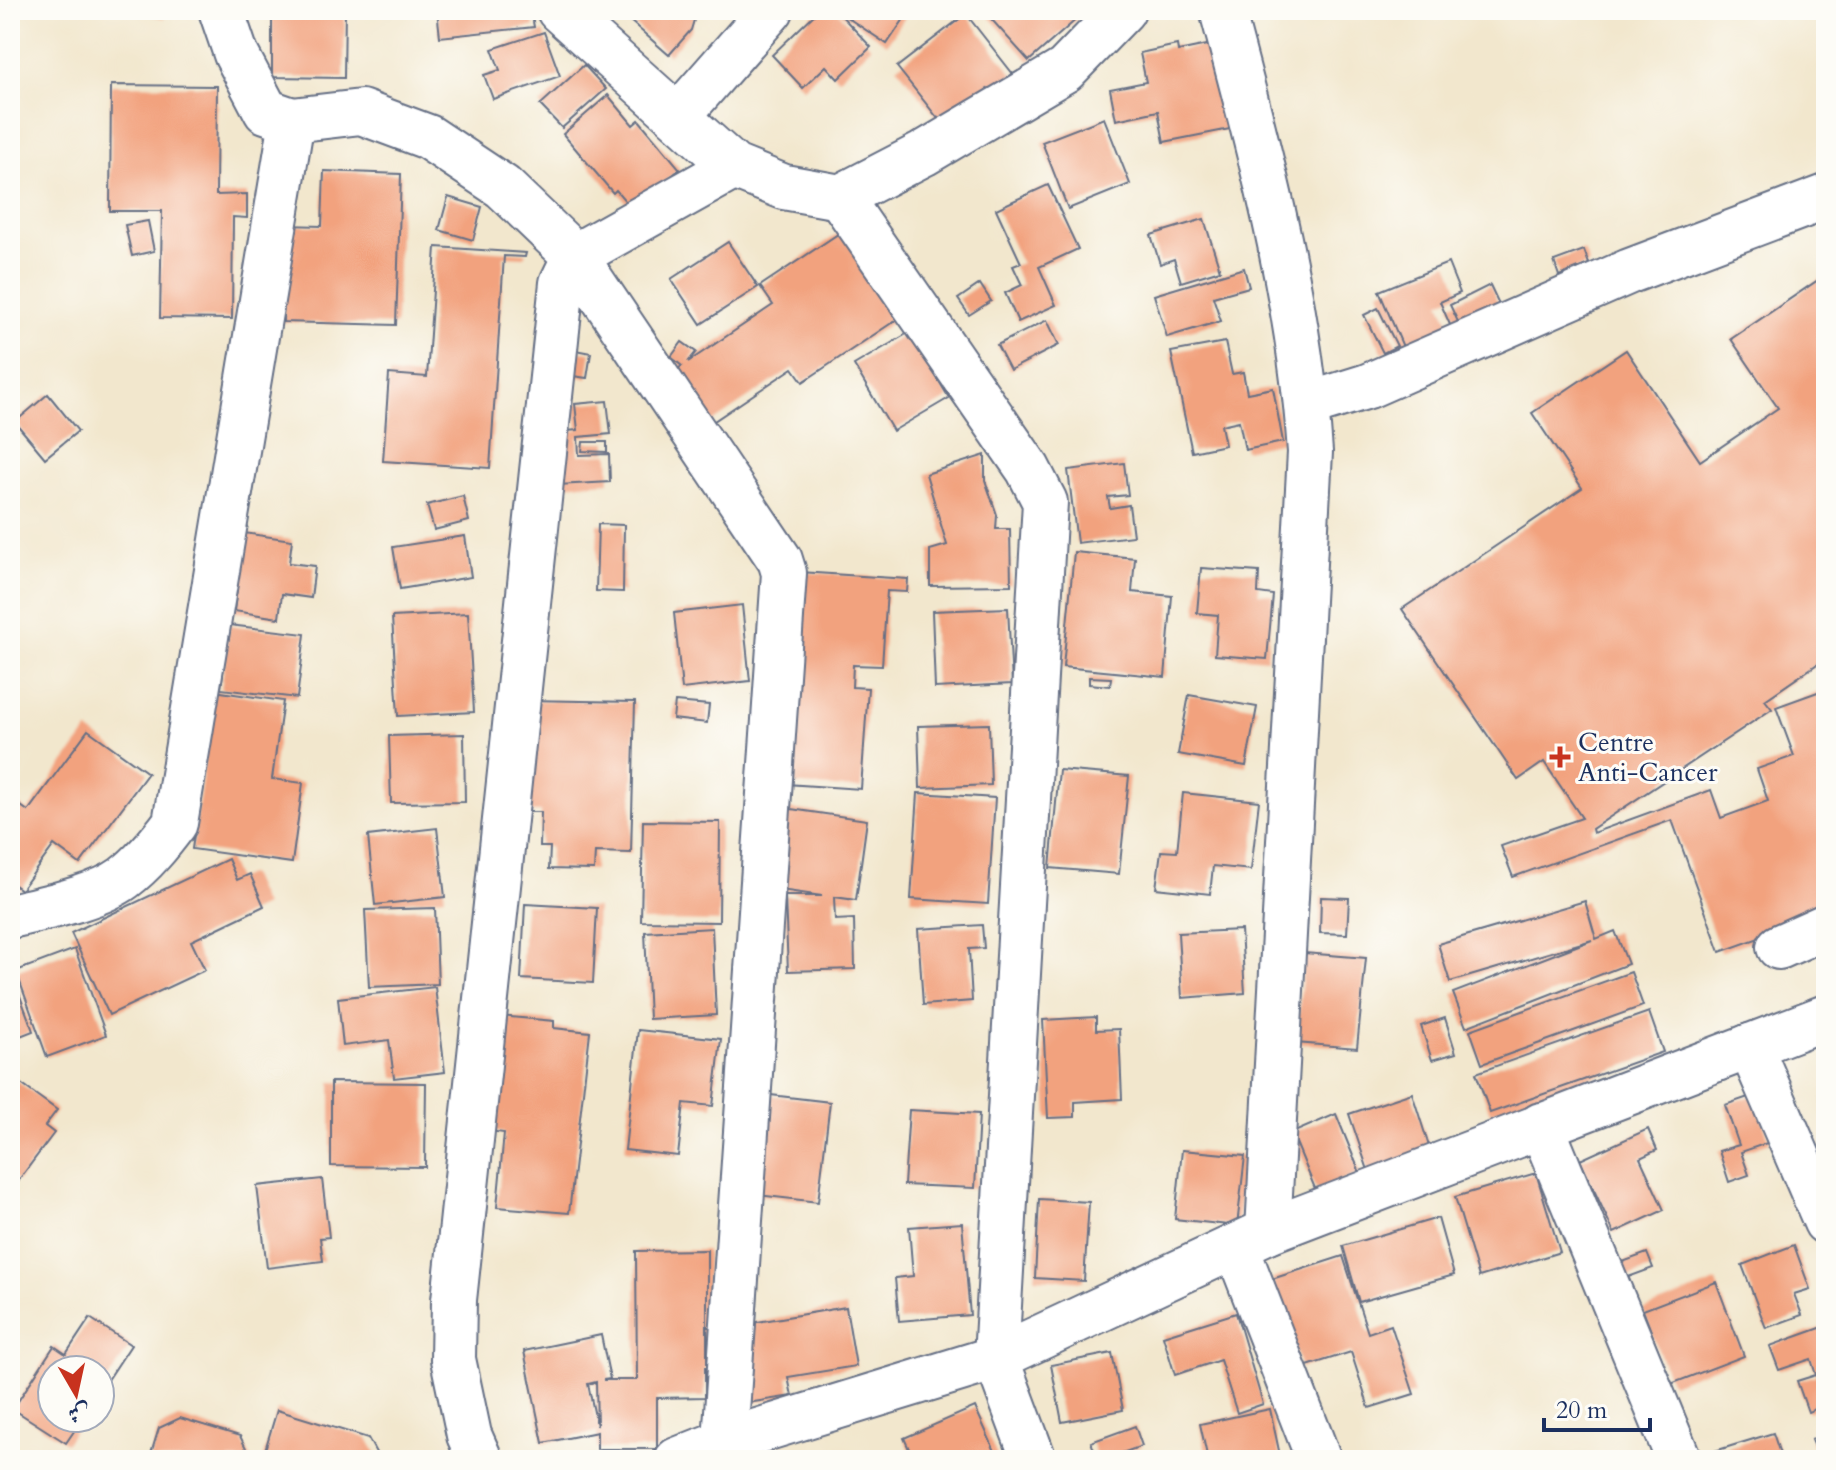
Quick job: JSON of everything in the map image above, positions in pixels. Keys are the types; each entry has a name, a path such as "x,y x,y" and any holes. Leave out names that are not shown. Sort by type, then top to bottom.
{"street":[{"path":"221,10 236,54 266,111 292,120 361,112 428,137 503,187 575,256 780,560 784,573 729,1450"},
{"path":"559,10 734,167 784,187 840,197 923,154 1065,70 1123,10"},
{"path":"679,115 771,10"},
{"path":"1222,10 1277,230 1305,377 1307,405 1310,452 1308,510 1252,1238 1319,1460"},
{"path":"10,916 78,898 122,880 155,850 175,823 292,120"},
{"path":"480,1460 469,1435 453,1359 454,1300 562,283 575,256 734,167"},
{"path":"840,197 1028,469 1045,502 996,1358 1034,1460"},
{"path":"1307,405 1368,386 1630,271 1826,197"},
{"path":"1779,947 1826,926"},
{"path":"677,1460 729,1450 996,1358 1252,1238 1826,1017"},
{"path":"1750,1046 1826,1222"},
{"path":"1541,1125 1679,1460"}],"building":[{"path":"129,10 165,10 164,18"},
{"path":"237,10 345,10 344,78 272,77 272,14 237,14"},
{"path":"437,10 531,10 534,27 440,37"},
{"path":"622,10 697,10 691,30 669,55 621,13"},
{"path":"819,10 836,10 871,47 838,79 826,66 803,88 772,55"},
{"path":"836,10 910,10 887,44"},
{"path":"983,10 1072,10 1079,17 1029,61"},
{"path":"966,14 1013,74 944,126 897,67"},
{"path":"544,32 560,76 493,99 484,75 500,70 492,49"},
{"path":"1212,44 1230,129 1164,142 1158,111 1116,120 1110,89 1146,82 1140,53 1177,45 1178,51"},
{"path":"584,65 606,89 562,128 540,105"},
{"path":"111,85 217,86 216,195 247,194 247,218 233,217 232,319 160,318 162,211 110,211"},
{"path":"608,95 633,125 639,120 680,169 632,209 616,190 613,193 563,134"},
{"path":"1104,118 1130,184 1068,209 1042,142"},
{"path":"324,171 401,174 396,325 283,322 286,225 322,226"},
{"path":"1048,185 1078,249 1039,267 1056,305 1018,322 1005,293 1022,285 1013,266 1021,263 996,209"},
{"path":"448,197 482,207 473,240 439,230"},
{"path":"1204,219 1220,270 1181,282 1174,259 1160,264 1151,235"},
{"path":"148,221 154,251 132,256 125,225"},
{"path":"847,228 905,314 803,382 793,368 708,425 673,372 682,366 671,357 682,342 696,352 688,362 773,305 760,286"},
{"path":"728,242 758,287 701,324 671,279"},
{"path":"436,247 526,253 525,257 504,256 490,468 383,461 389,374 427,377"},
{"path":"1584,250 1589,264 1559,276 1554,261"},
{"path":"1448,263 1460,293 1440,302 1451,327 1403,347 1379,291"},
{"path":"1244,268 1249,287 1213,297 1221,321 1167,337 1154,295"},
{"path":"1824,276 1826,658 1765,700 1772,709 1592,829 1593,833 1711,790 1721,818 1768,801 1757,769 1794,756 1776,707 1826,689 1826,914 1720,952 1672,820 1513,877 1501,846 1582,818 1544,762 1518,780 1402,609 1582,488 1532,413 1626,350 1700,461 1778,408 1731,339"},
{"path":"980,284 991,301 969,315 958,299"},
{"path":"1490,285 1499,304 1459,324 1450,305"},
{"path":"1378,308 1397,346 1383,353 1364,315"},
{"path":"1047,320 1059,345 1010,370 997,345"},
{"path":"910,332 949,398 893,431 854,365"},
{"path":"1225,342 1232,374 1243,372 1247,393 1273,388 1283,442 1245,450 1239,421 1221,425 1225,445 1192,452 1171,352"},
{"path":"570,349 591,353 587,378 566,375"},
{"path":"48,394 78,431 45,458 15,422"},
{"path":"607,401 611,434 578,437 579,455 609,454 610,482 558,485 554,432 578,430 575,404"},
{"path":"583,442 607,442 607,452 582,451"},
{"path":"985,455 985,480 997,515 996,529 1010,529 1011,585 930,586 930,550 947,545 926,474"},
{"path":"1124,463 1128,495 1108,497 1110,508 1129,505 1133,536 1077,543 1068,470"},
{"path":"463,496 469,521 434,530 427,505"},
{"path":"598,524 624,525 623,592 596,591"},
{"path":"244,533 292,540 289,563 315,566 311,598 282,594 279,618 234,611"},
{"path":"465,536 471,577 400,589 393,547"},
{"path":"1074,552 1135,558 1132,592 1172,596 1165,677 1063,667"},
{"path":"1201,568 1259,572 1258,593 1273,595 1267,659 1215,655 1218,615 1197,613"},
{"path":"800,572 908,579 907,592 887,591 882,666 853,665 852,687 868,688 861,789 786,784"},
{"path":"742,605 750,681 682,689 674,613"},
{"path":"1008,608 1012,684 935,688 932,611"},
{"path":"468,613 474,712 398,716 392,617"},
{"path":"229,625 305,634 297,698 221,689"},
{"path":"1089,677 1111,678 1110,686 1089,684"},
{"path":"214,691 283,701 272,779 303,783 292,863 192,849"},
{"path":"1189,695 1257,707 1246,766 1178,754"},
{"path":"526,700 635,702 631,853 595,852 594,870 549,869 550,847 540,847 541,812 523,812"},
{"path":"675,702 709,705 707,723 673,719"},
{"path":"989,724 991,785 920,788 918,726"},
{"path":"88,730 148,773 80,864 54,845 21,890 10,882 10,798 28,811"},
{"path":"464,734 465,802 391,803 389,736"},
{"path":"1059,770 1129,776 1119,874 1050,868"},
{"path":"918,793 995,798 988,904 911,899"},
{"path":"1183,793 1259,801 1251,870 1213,866 1210,894 1156,888 1161,851 1177,852"},
{"path":"784,808 867,820 856,900 834,897 835,920 854,919 855,969 788,971 785,896 822,896 773,889"},
{"path":"643,821 720,822 719,922 641,921"},
{"path":"437,828 445,897 375,905 368,836"},
{"path":"228,859 237,880 250,874 264,906 191,941 205,970 109,1015 71,933"},
{"path":"1321,897 1349,898 1347,934 1320,933"},
{"path":"1585,901 1596,939 1615,931 1628,964 1466,1027 1453,993 1592,940 1450,982 1438,944"},
{"path":"525,904 597,908 593,983 521,979"},
{"path":"435,908 438,984 369,987 365,910"},
{"path":"982,925 984,948 969,949 972,1001 923,1005 918,929"},
{"path":"712,928 716,1015 649,1019 645,932"},
{"path":"1241,930 1245,993 1182,998 1178,933"},
{"path":"75,949 106,1035 47,1057 16,971"},
{"path":"1304,953 1366,958 1357,1048 1296,1043"},
{"path":"10,969 33,1031 10,1040 10,1030 15,1028 10,1014"},
{"path":"1631,972 1643,1006 1482,1064 1470,1030"},
{"path":"435,987 445,1072 394,1078 389,1040 343,1046 338,998"},
{"path":"1649,1012 1663,1052 1490,1113 1476,1073"},
{"path":"499,1016 554,1021 554,1028 590,1032 569,1213 497,1207 504,1133 489,1131"},
{"path":"1096,1017 1096,1030 1119,1029 1122,1099 1075,1102 1075,1117 1048,1118 1043,1020"},
{"path":"1445,1018 1456,1053 1432,1060 1421,1026"},
{"path":"638,1030 721,1039 713,1106 684,1103 678,1156 625,1150"},
{"path":"10,1076 57,1110 45,1126 54,1133 18,1181 10,1175"},
{"path":"331,1082 426,1083 425,1167 331,1166"},
{"path":"1412,1093 1433,1159 1371,1179 1349,1114"},
{"path":"762,1094 830,1102 818,1202 749,1194"},
{"path":"1754,1095 1770,1142 1741,1152 1749,1175 1729,1182 1719,1151 1739,1145 1725,1105"},
{"path":"909,1110 979,1114 975,1188 904,1185"},
{"path":"1336,1114 1360,1173 1316,1191 1292,1133"},
{"path":"1648,1129 1657,1150 1640,1158 1664,1210 1614,1233 1580,1160"},
{"path":"1182,1150 1245,1156 1237,1226 1175,1219"},
{"path":"1536,1173 1560,1252 1479,1277 1455,1197"},
{"path":"322,1179 329,1237 320,1238 323,1261 267,1268 257,1186"},
{"path":"1039,1199 1089,1202 1084,1281 1035,1278"},
{"path":"1438,1218 1454,1275 1359,1302 1343,1246"},
{"path":"962,1223 970,1315 899,1321 895,1278 913,1276 909,1227"},
{"path":"1794,1245 1810,1289 1794,1294 1802,1315 1766,1328 1742,1265"},
{"path":"707,1250 705,1397 657,1398 657,1449 597,1449 597,1432 543,1443 524,1351 601,1335 610,1379 603,1380 637,1380 636,1251","holes":["596,1382 597,1426 588,1384"]},
{"path":"1647,1253 1653,1268 1623,1279 1617,1264"},
{"path":"1343,1256 1368,1333 1391,1325 1414,1394 1369,1408 1351,1352 1301,1368 1272,1279"},
{"path":"1716,1282 1744,1356 1671,1384 1643,1310"},
{"path":"846,1307 856,1366 788,1377 792,1396 747,1403 734,1326"},
{"path":"1236,1313 1263,1404 1237,1413 1220,1360 1175,1375 1163,1336"},
{"path":"90,1318 131,1345 116,1368 116,1354 66,1354"},
{"path":"1826,1326 1826,1405 1808,1412 1797,1381 1816,1375 1811,1359 1779,1370 1770,1346"},
{"path":"54,1346 66,1354 49,1354"},
{"path":"1112,1353 1123,1410 1062,1422 1051,1365"},
{"path":"36,1374 36,1424 13,1409"},
{"path":"975,1407 999,1460 914,1460 904,1438"},
{"path":"1270,1409 1281,1460 1208,1460 1200,1424"},
{"path":"277,1410 368,1438 380,1460 262,1460"},
{"path":"180,1418 240,1436 252,1460 149,1460 159,1428"},
{"path":"1135,1426 1142,1446 1119,1454 1122,1460 1098,1460 1091,1442"},
{"path":"1773,1433 1782,1460 1718,1460 1715,1451"},
{"path":"52,1434 72,1434 66,1443"},
{"path":"1826,1434 1826,1460 1820,1460 1811,1440"}],"place":[{"name":"Centre Anti-Cancer","path":"1560,757"}]}
